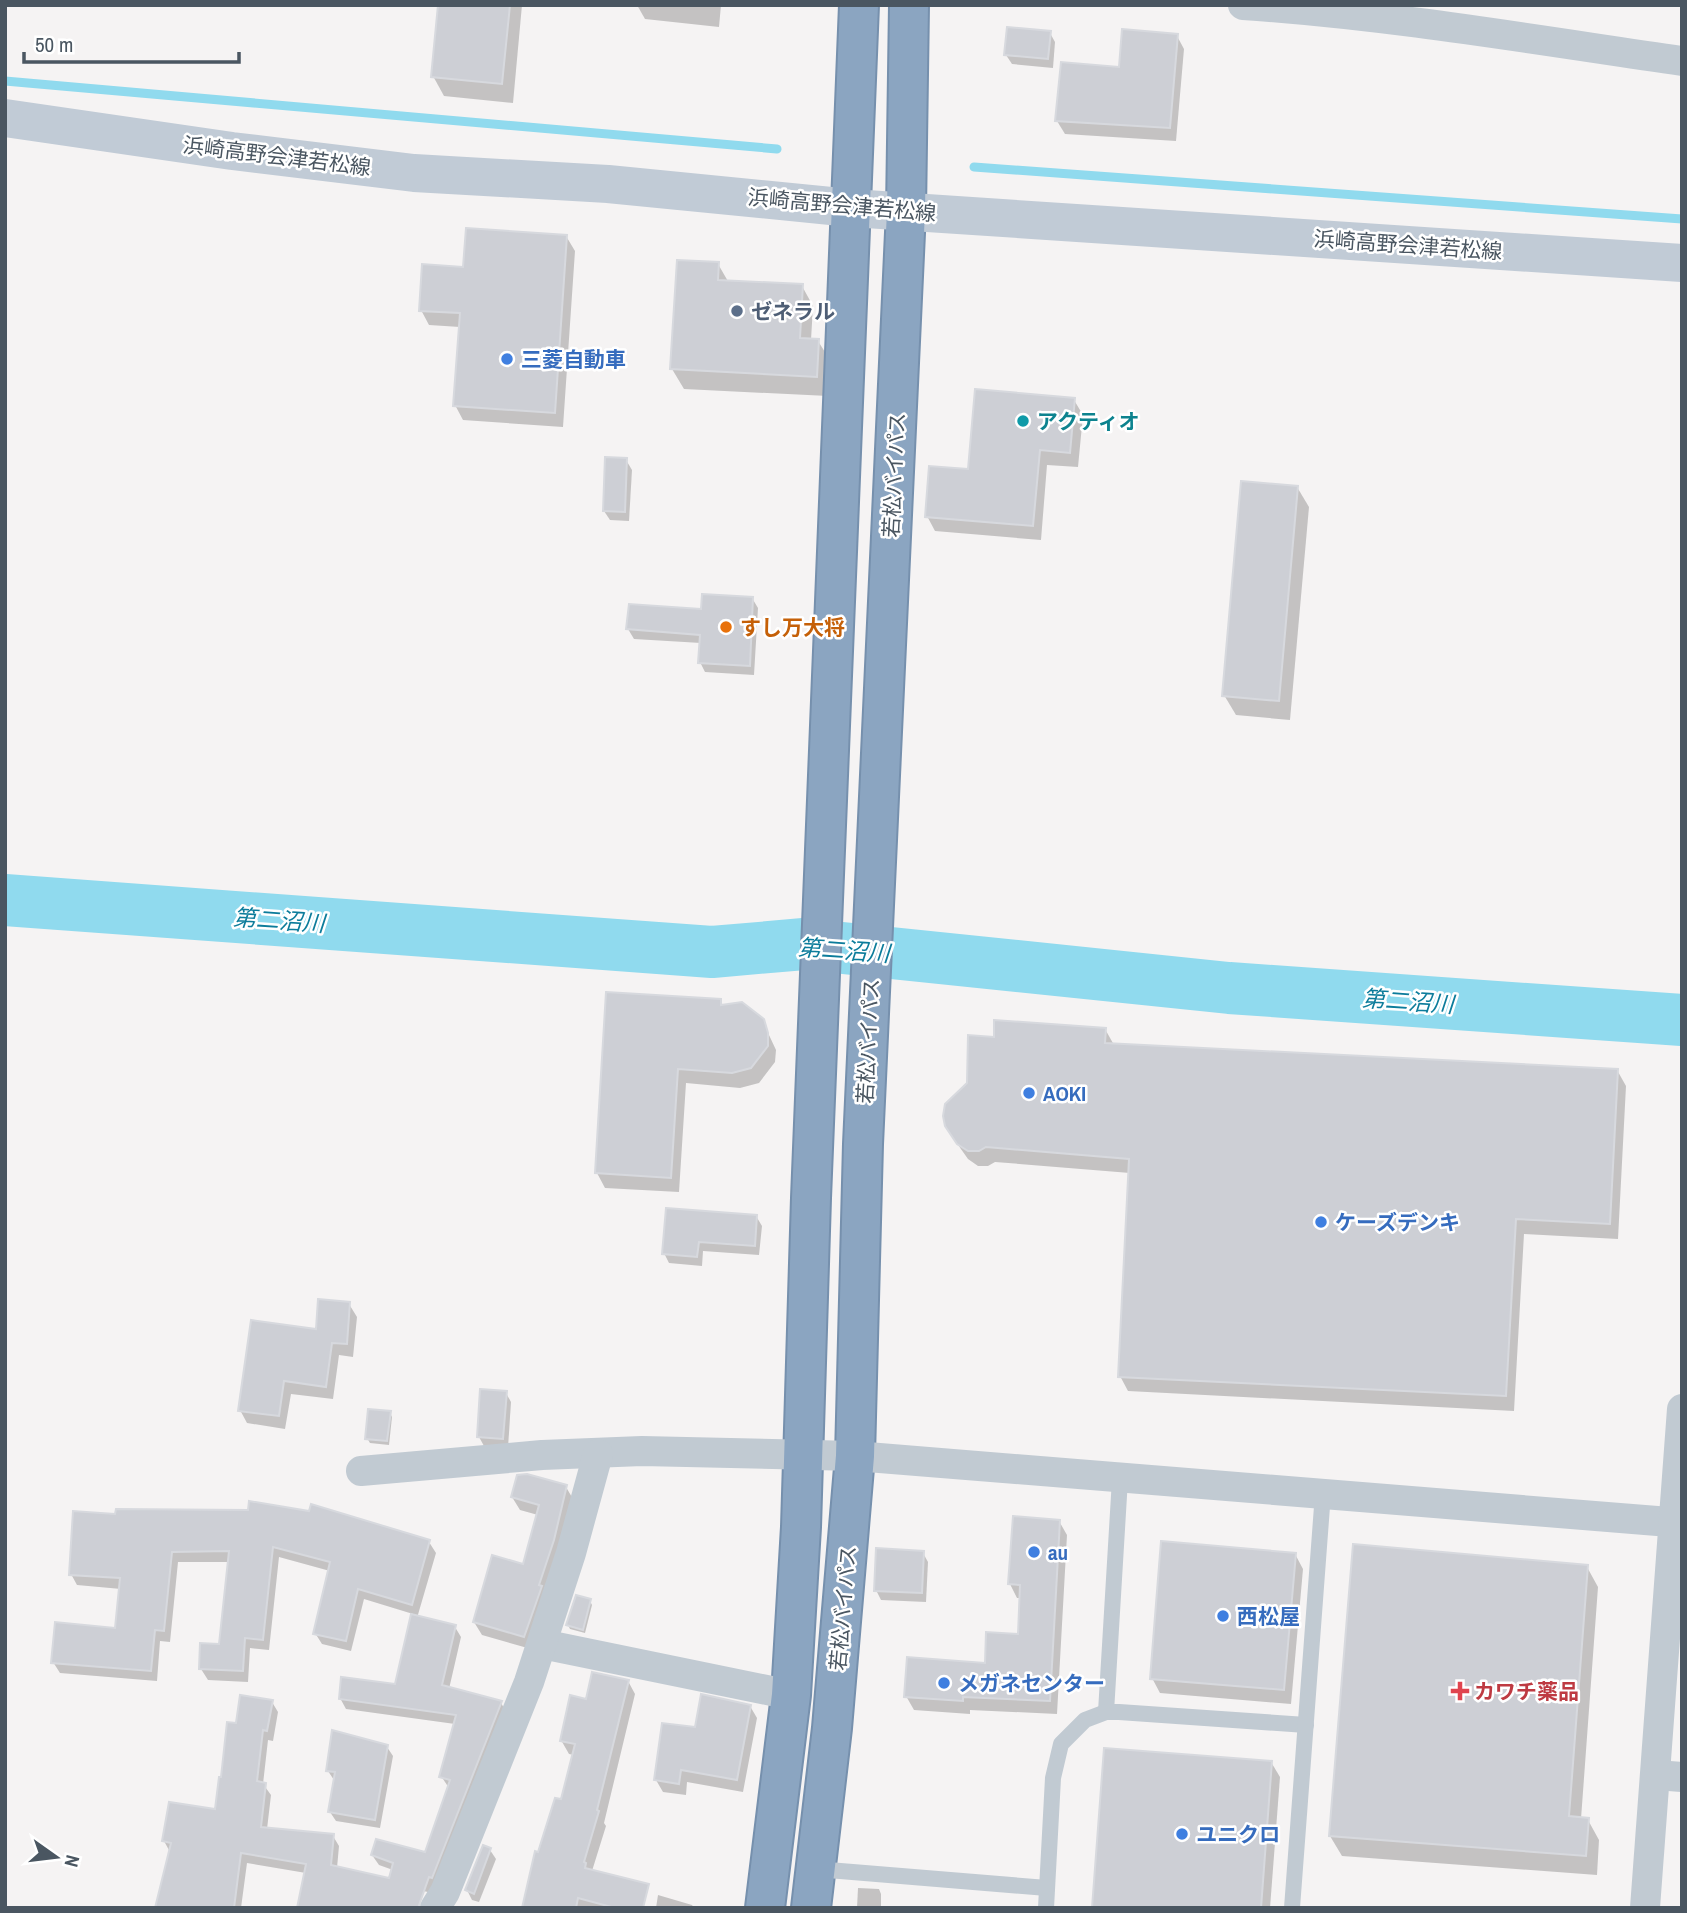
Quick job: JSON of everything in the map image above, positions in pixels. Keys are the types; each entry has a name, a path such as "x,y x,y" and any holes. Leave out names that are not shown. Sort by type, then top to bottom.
{"highway":[{"path":"765,1908 791,1695 804,1455 811,1198 859,5"},
{"name":"若松バイパス","path":"811,1908 832,1728 855,1456 862,1170 906,211 909,5"}],"main road":[{"name":"浜崎高野会津若松線","path":"5,118 232,151 414,173 608,184 851,208 1682,263"}],"street":[{"path":"1244,5 1386,19 1682,61"},
{"path":"1646,1908 1669,1776 1682,1409"},
{"path":"361,1471 542,1455 642,1451 855,1456 1678,1523"},
{"path":"435,1908 445,1892 529,1682 571,1553 598,1454"},
{"path":"541,1644 791,1695"}],"lane":[{"path":"1106,1712 1120,1479"},
{"path":"1292,1908 1323,1493"},
{"path":"1046,1908 1053,1778 1061,1744 1085,1720 1106,1712 1306,1725"},
{"path":"817,1869 1048,1888"}],"building":[{"path":"438,5 510,5 502,84 431,77"},
{"path":"1007,27 1051,31 1048,59 1004,55"},
{"path":"1122,29 1178,34 1170,128 1055,121 1061,62 1119,67"},
{"name":"三菱自動車","path":"466,228 567,235 555,413 453,406 460,313 419,311 422,264 463,267"},
{"name":"ゼネラル","path":"677,260 719,262 718,280 803,284 800,338 819,339 817,377 670,369"},
{"path":"975,389 1075,398 1070,453 1040,450 1033,526 925,517 929,466 968,469"},
{"path":"605,457 627,458 625,512 603,511"},
{"path":"1241,481 1298,486 1279,701 1222,696"},
{"path":"702,594 753,597 750,666 698,663 700,635 626,629 629,604 701,609"},
{"path":"606,992 721,999 721,1005 742,1002 764,1019 768,1046 751,1068 732,1073 678,1069 671,1178 595,1173"},
{"name":"ケーズデンキ","path":"994,1020 1106,1028 1105,1043 1618,1069 1610,1224 1516,1219 1506,1396 1118,1377 1129,1159 986,1147 979,1151 968,1151 957,1144 945,1126 945,1104 967,1083 968,1035 994,1037"},
{"path":"666,1208 757,1215 755,1246 699,1242 697,1257 662,1254"},
{"path":"318,1299 350,1302 347,1344 332,1343 326,1387 284,1381 279,1416 238,1411 251,1320 316,1329"},
{"path":"480,1389 507,1391 503,1439 477,1437"},
{"path":"368,1409 391,1411 387,1441 365,1439"},
{"path":"527,1474 567,1485 554,1540 539,1585 542,1586 524,1637 473,1622 492,1555 523,1564 539,1505 511,1497 517,1475"},
{"path":"249,1501 309,1511 311,1504 430,1540 412,1605 358,1589 346,1641 313,1634 330,1562 273,1547 263,1640 245,1638 243,1671 199,1669 200,1643 219,1644 229,1551 172,1552 164,1631 155,1630 151,1671 51,1663 55,1622 115,1628 120,1578 69,1575 73,1511 115,1514 116,1509 248,1510"},
{"path":"1013,1516 1060,1520 1050,1701 963,1697 963,1701 904,1697 907,1657 985,1663 986,1632 1018,1634 1020,1585 1008,1584"},
{"name":"西松屋","path":"1161,1541 1296,1553 1284,1690 1150,1679"},
{"name":"カワチ薬品","path":"1353,1544 1588,1565 1569,1816 1589,1818 1586,1856 1329,1836"},
{"path":"876,1548 924,1551 922,1593 874,1591"},
{"path":"576,1595 591,1599 583,1630 566,1625"},
{"path":"411,1614 456,1625 442,1685 502,1701 418,1908 297,1908 306,1864 241,1853 234,1908 155,1908 171,1843 162,1841 169,1802 215,1809 227,1722 236,1723 240,1695 273,1700 267,1731 263,1730 257,1781 266,1783 261,1827 334,1834 331,1865 389,1878 393,1863 371,1855 376,1839 425,1852 450,1780 439,1777 456,1715 339,1699 341,1677 395,1684"},
{"path":"592,1672 629,1680 597,1810 599,1811 584,1862 585,1868 649,1884 643,1908 615,1908 578,1898 576,1908 522,1908 535,1851 538,1852 555,1798 561,1799 575,1744 560,1741 570,1695 586,1699"},
{"path":"701,1694 751,1705 737,1780 681,1770 679,1784 654,1780 662,1723 695,1727"},
{"path":"332,1730 388,1745 375,1820 328,1812 335,1772 326,1771"},
{"name":"ユニクロ","path":"1104,1748 1272,1761 1261,1908 1092,1908"},
{"path":"483,1845 491,1848 474,1894 465,1890"}],"waterway":[{"path":"5,81 777,149"},
{"path":"974,167 1682,219"},
{"name":"第二沼川","path":"5,900 712,952 804,944 1229,988 1682,1020"}],"place":[{"name":"ゼネラル","path":"737,311"},
{"name":"三菱自動車","path":"507,359"},
{"name":"アクティオ","path":"1023,421"},
{"name":"すし万大将","path":"726,627"},
{"name":"AOKI","path":"1029,1093"},
{"name":"ケーズデンキ","path":"1321,1222"},
{"name":"au","path":"1034,1552"},
{"name":"西松屋","path":"1223,1616"},
{"name":"メガネセンター","path":"944,1683"},
{"name":"カワチ薬品","path":"1460,1691"},
{"name":"ユニクロ","path":"1182,1834"}]}
